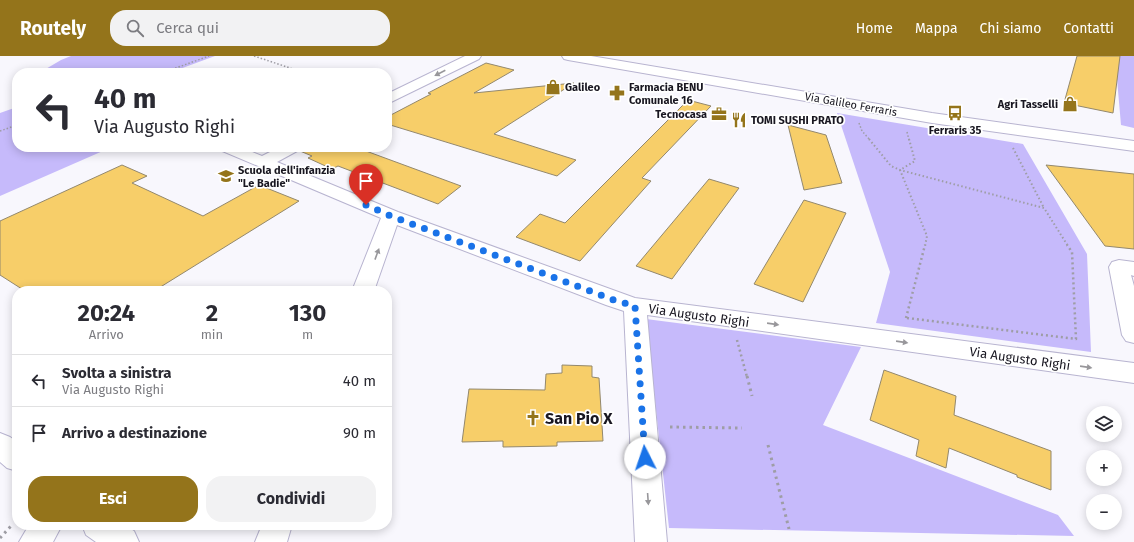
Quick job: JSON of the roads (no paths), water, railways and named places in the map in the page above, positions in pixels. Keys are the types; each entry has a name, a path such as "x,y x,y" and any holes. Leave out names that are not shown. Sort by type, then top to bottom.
{"street":[{"path":"392,98 475,56"},
{"name":"Via Galileo Ferraris","path":"568,56 932,118 1134,146"},
{"name":"Via Augusto Righi","path":"238,152 391,216 614,300 635,306 1134,373"},
{"path":"263,162 283,152"},
{"path":"365,286 391,216"},
{"path":"1134,269 1119,267 1134,335"},
{"path":"635,306 651,542"},
{"path":"0,445 12,455"},
{"path":"105,530 123,542"},
{"path":"271,542 275,530"}],"place":[{"name":"Galileo","path":"553,87"},
{"name":"Farmacia BENU Comunale 16","path":"617,93"},
{"name":"Agri Tasselli","path":"1070,104"},
{"name":"Ferraris 35","path":"955,113"},
{"name":"Tecnocasa","path":"719,114"},
{"name":"TOMI SUSHI PRATO","path":"739,120"},
{"name":"Scuola dell'infanzia \"Le Badie\"","path":"226,176"},
{"name":"San Pio X","path":"533,418"}]}
